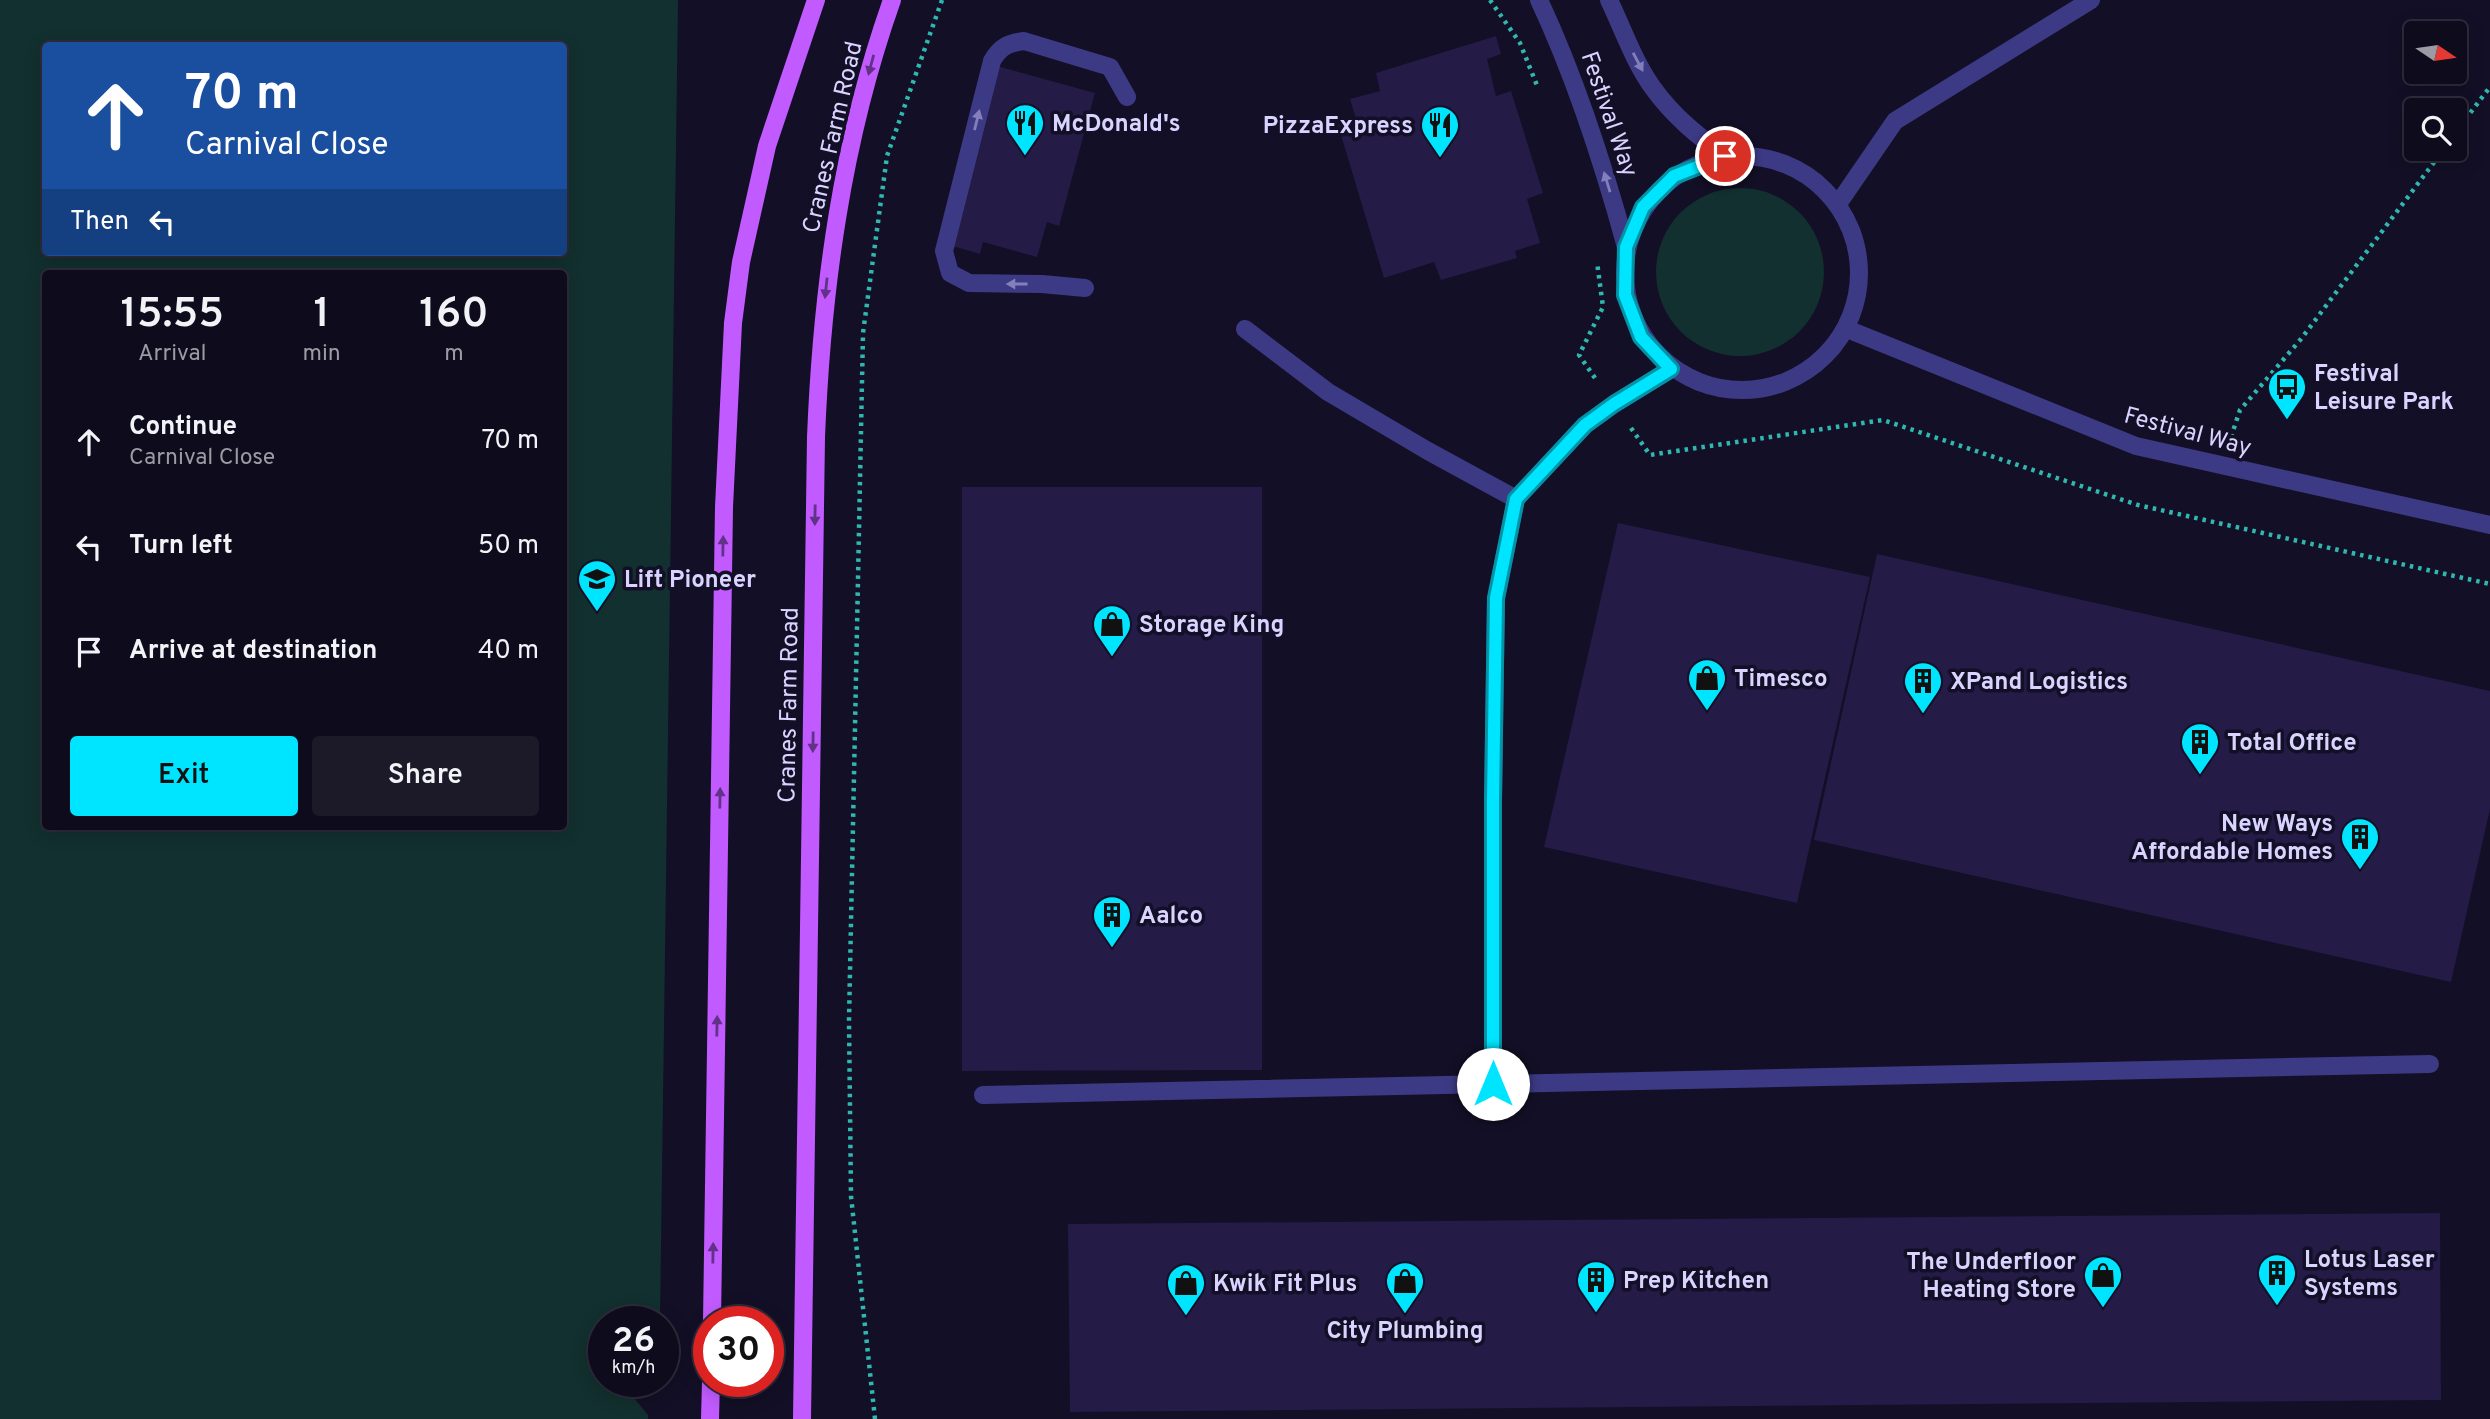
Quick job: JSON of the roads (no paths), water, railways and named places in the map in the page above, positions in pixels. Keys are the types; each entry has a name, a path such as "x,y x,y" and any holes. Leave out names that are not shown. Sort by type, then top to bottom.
{"main road":[{"name":"Cranes Farm Road","path":"712,1306 724,506 733,323 744,250 766,146 816,0"},
{"name":"Cranes Farm Road","path":"802,1419 819,352 842,183 878,40 892,0"},
{"path":"710,1419 711,1397"}],"street":[{"name":"Festival Way","path":"1539,0 1576,86 1626,247"},
{"name":"Festival Way","path":"1609,0 1635,58 1652,88 1695,133 1725,156"},
{"path":"1838,204 1895,121 2091,0"},
{"path":"1085,288 1042,284 969,283 950,273 944,251 992,61 999,49 1010,43 1024,41 1110,67 1127,97"},
{"path":"1725,156 1765,157 1802,171 1838,204 1855,239 1860,277 1847,329 1822,360 1790,382 1749,392 1707,387 1671,369 1641,337 1625,295 1626,247 1643,207 1674,176 1725,156"},
{"path":"1245,329 1328,392 1516,499"},
{"name":"Festival Way","path":"1847,329 2136,446 2490,525"},
{"path":"1493,1084 1496,598 1516,499 1585,425 1671,369"},
{"path":"983,1095 2430,1064"}],"place":[{"name":"McDonald's","path":"1025,157"},
{"name":"PizzaExpress","path":"1440,159"},
{"name":"Festival Leisure Park","path":"2287,421"},
{"name":"Lift Pioneer","path":"597,613"},
{"name":"Storage King","path":"1112,658"},
{"name":"Timesco","path":"1707,712"},
{"name":"XPand Logistics","path":"1923,715"},
{"name":"Total Office","path":"2200,776"},
{"name":"New Ways Affordable Homes","path":"2360,871"},
{"name":"Aalco","path":"1112,949"},
{"name":"Lotus Laser Systems","path":"2277,1307"},
{"name":"The Underfloor Heating Store","path":"2103,1309"},
{"name":"Prep Kitchen","path":"1596,1314"},
{"name":"City Plumbing","path":"1405,1315"},
{"name":"Kwik Fit Plus","path":"1186,1317"}]}
